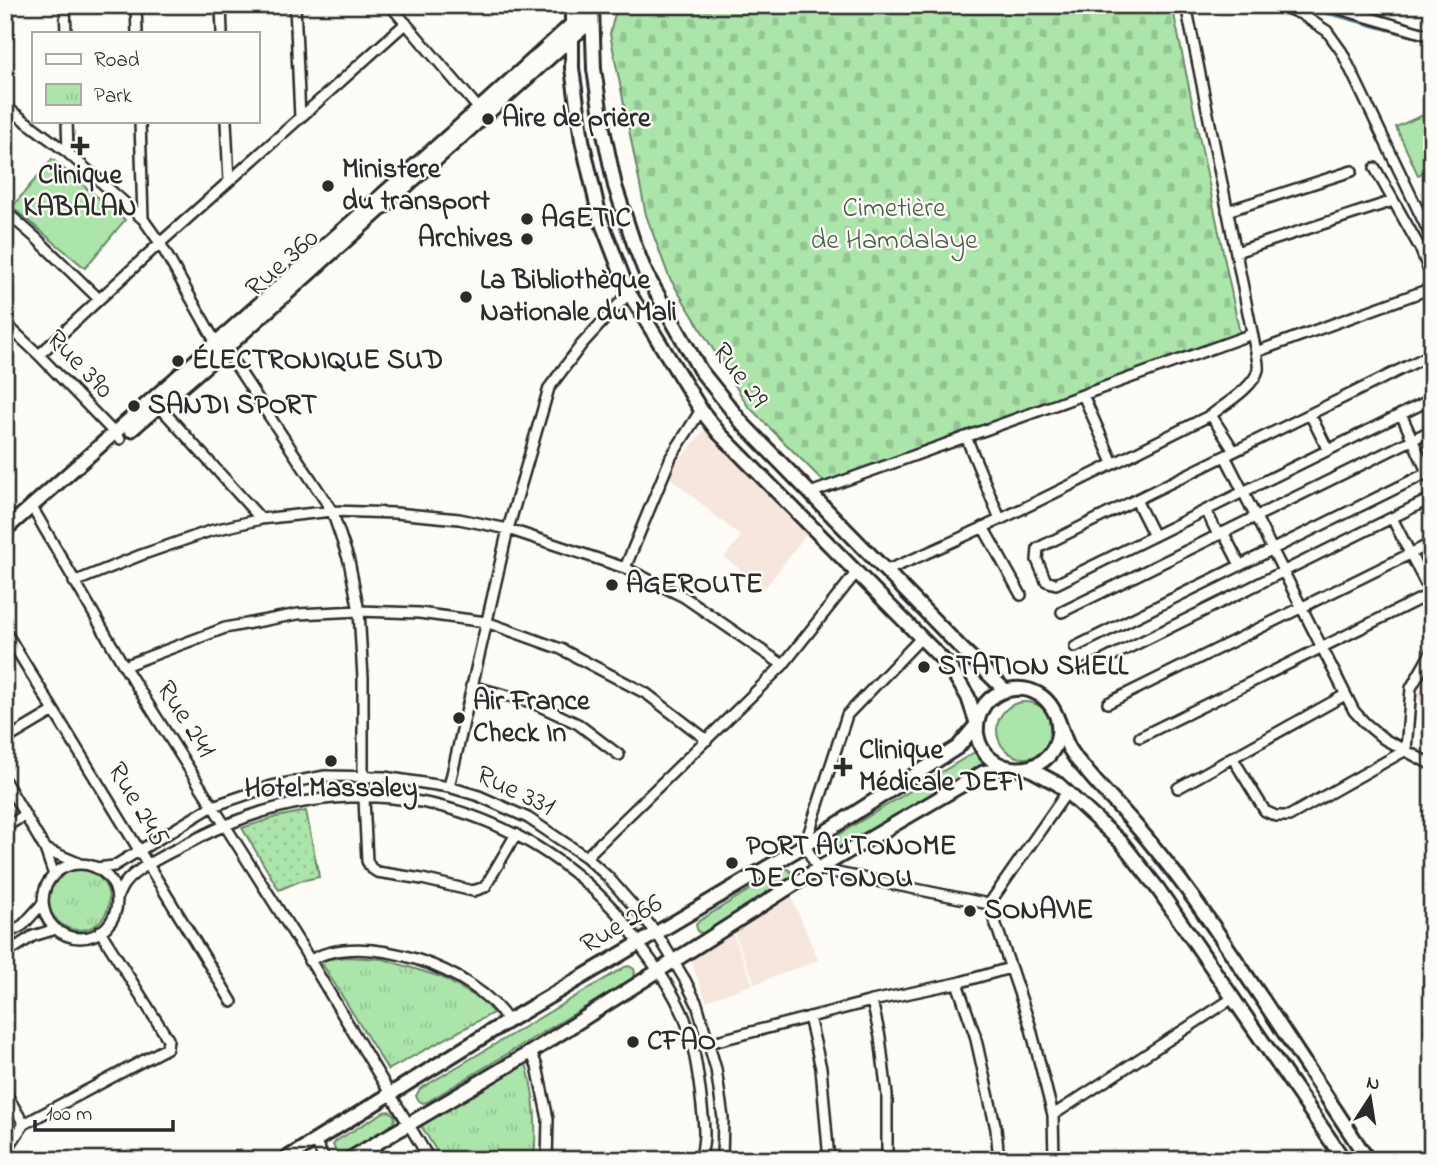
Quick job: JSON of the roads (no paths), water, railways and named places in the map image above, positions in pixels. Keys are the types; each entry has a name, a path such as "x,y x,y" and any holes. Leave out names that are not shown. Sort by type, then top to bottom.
{"main road":[{"path":"572,5 572,68 582,140 600,218 629,293 701,410 727,442 949,666 968,697 977,724"},
{"path":"5,530 221,346 593,6"},
{"name":"Rue 29","path":"593,6 594,69 615,186 646,274 700,370 743,424 1005,690"},
{"name":"Rue 360","path":"5,541 117,437 159,406 221,346 592,22"},
{"path":"1344,1160 1158,889 1122,843 1058,784 1021,769 1004,767 986,754 977,734 977,724 986,703 995,695 1005,690 1021,688 1037,693 1050,703 1069,747 1191,894 1368,1160"},
{"path":"1021,769 1042,761 1053,749 1058,734 1057,718"},
{"name":"Rue 266","path":"284,1160 508,1021 805,845 958,747 977,724"},
{"name":"Rue 266","path":"348,1160 531,1052 818,869 984,772 1021,769"}],"street":[{"path":"65,5 66,32"},
{"path":"136,5 137,32"},
{"path":"221,5 222,32"},
{"path":"295,5 300,118"},
{"path":"390,5 479,108"},
{"path":"885,571 1000,519 1211,415 1253,380 1258,369 1256,352 1186,5"},
{"path":"1279,5 1303,10 1327,31 1342,52 1432,239"},
{"path":"1326,5 1432,36"},
{"path":"39,355 406,23"},
{"path":"5,106 68,153 143,219 221,346 332,511 349,561 359,611 363,678 366,861 377,872 473,891 480,890 485,887 516,834"},
{"path":"67,122 68,153"},
{"path":"139,122 143,219"},
{"path":"226,122 229,181"},
{"path":"1375,168 1420,248 1432,278"},
{"path":"1227,211 1352,170"},
{"path":"1236,252 1393,201"},
{"path":"5,211 99,299"},
{"path":"1256,352 1432,288"},
{"path":"449,786 508,529 549,388 582,344 629,293"},
{"name":"Rue 390","path":"5,323 117,437"},
{"path":"810,493 1252,334"},
{"path":"1432,354 1038,548 1037,560 1046,581 1056,584 1432,399"},
{"path":"1083,395 1113,463"},
{"path":"159,406 261,519"},
{"path":"625,568 671,457 701,410"},
{"path":"1310,414 1328,450"},
{"path":"1401,414 1432,483"},
{"path":"1211,415 1243,492 1354,711 1384,739 1432,765"},
{"path":"1062,612 1432,430"},
{"path":"966,437 1000,519"},
{"path":"1074,647 1428,470"},
{"path":"1088,668 1432,498"},
{"path":"1136,500 1154,536"},
{"path":"1206,510 1240,565"},
{"path":"74,582 210,531 261,519 332,511 459,519 508,529 625,568 684,597 783,665"},
{"name":"Rue 241","path":"36,514 124,666 309,961"},
{"path":"1140,737 1431,595 1392,517"},
{"path":"983,527 1021,595"},
{"path":"1108,703 1432,543"},
{"path":"586,857 783,665 856,573"},
{"path":"124,666 225,628 298,614 359,611 419,613 486,622 561,649 647,694 706,740"},
{"name":"Rue 245","path":"5,631 232,1002"},
{"path":"921,638 847,715 805,845 818,869 989,904"},
{"path":"1406,750 1411,688 1432,651"},
{"path":"471,687 531,702 555,713 578,724 619,755"},
{"path":"1178,788 1345,695"},
{"path":"5,740 54,710"},
{"path":"1233,757 1265,811 1276,816 1289,816 1406,750"},
{"name":"Rue 331","path":"96,868 114,866 213,806 272,786 325,776 384,777 449,786 528,818 586,857 608,877 656,932 673,961 697,1004 716,1069 723,1118 722,1160"},
{"path":"5,781 45,849 54,875"},
{"path":"989,904 1067,792"},
{"name":"Rue 331","path":"117,898 122,886 148,866 225,825 314,800 364,797 414,800 450,808 516,834 586,882 618,914 659,970 685,1018 698,1072 705,1134 701,1160"},
{"path":"5,827 25,815"},
{"path":"45,849 104,873 117,898 116,908 108,925 90,936 78,938 56,929 49,922 43,903 47,883 54,875 70,865 79,864"},
{"path":"5,935 23,925 43,903"},
{"path":"989,904 1030,1025 1053,1115 1054,1160"},
{"path":"5,954 33,936 56,929"},
{"path":"5,1152 24,1124 167,1048 168,1039 100,931"},
{"path":"430,1160 309,961 318,956 351,949 390,952 422,960 472,984 508,1021"},
{"path":"709,1043 872,1000 957,983 1010,968"},
{"path":"957,983 975,1035 996,1129 999,1160"},
{"path":"1053,1115 1233,998"},
{"path":"872,1000 880,1037 887,1095 887,1160"},
{"path":"809,1017 821,1068 829,1160"},
{"path":"531,1052 537,1066 548,1119 547,1160"},
{"path":"5,1092 24,1124"},
{"path":"314,1142 325,1160"}],"waterway":[{"path":"1308,5 1322,12 1432,42"}],"place":[{"name":"Aire de prière","path":"488,119"},
{"name":"Clinique KABALAN","path":"80,146"},
{"name":"Ministere du transport","path":"328,186"},
{"name":"AGETIC","path":"527,219"},
{"name":"Archives","path":"527,239"},
{"name":"La Bibliothèque Nationale du Mali","path":"466,297"},
{"name":"ÉLECTRONIQUE SUD","path":"178,361"},
{"name":"SANDI SPORT","path":"134,406"},
{"name":"AGEROUTE","path":"612,585"},
{"name":"STATION SHELL","path":"924,667"},
{"name":"Air France Check In","path":"459,718"},
{"name":"Hotel Massaley","path":"331,761"},
{"name":"Clinique Médicale DEFI","path":"843,767"},
{"name":"PORT AUTONOME DE COTONOU","path":"732,863"},
{"name":"SONAVIE","path":"970,911"},
{"name":"CFAO","path":"633,1042"}],"park label":[{"name":"Cimetière de Hamdalaye","path":"894,225"}]}
